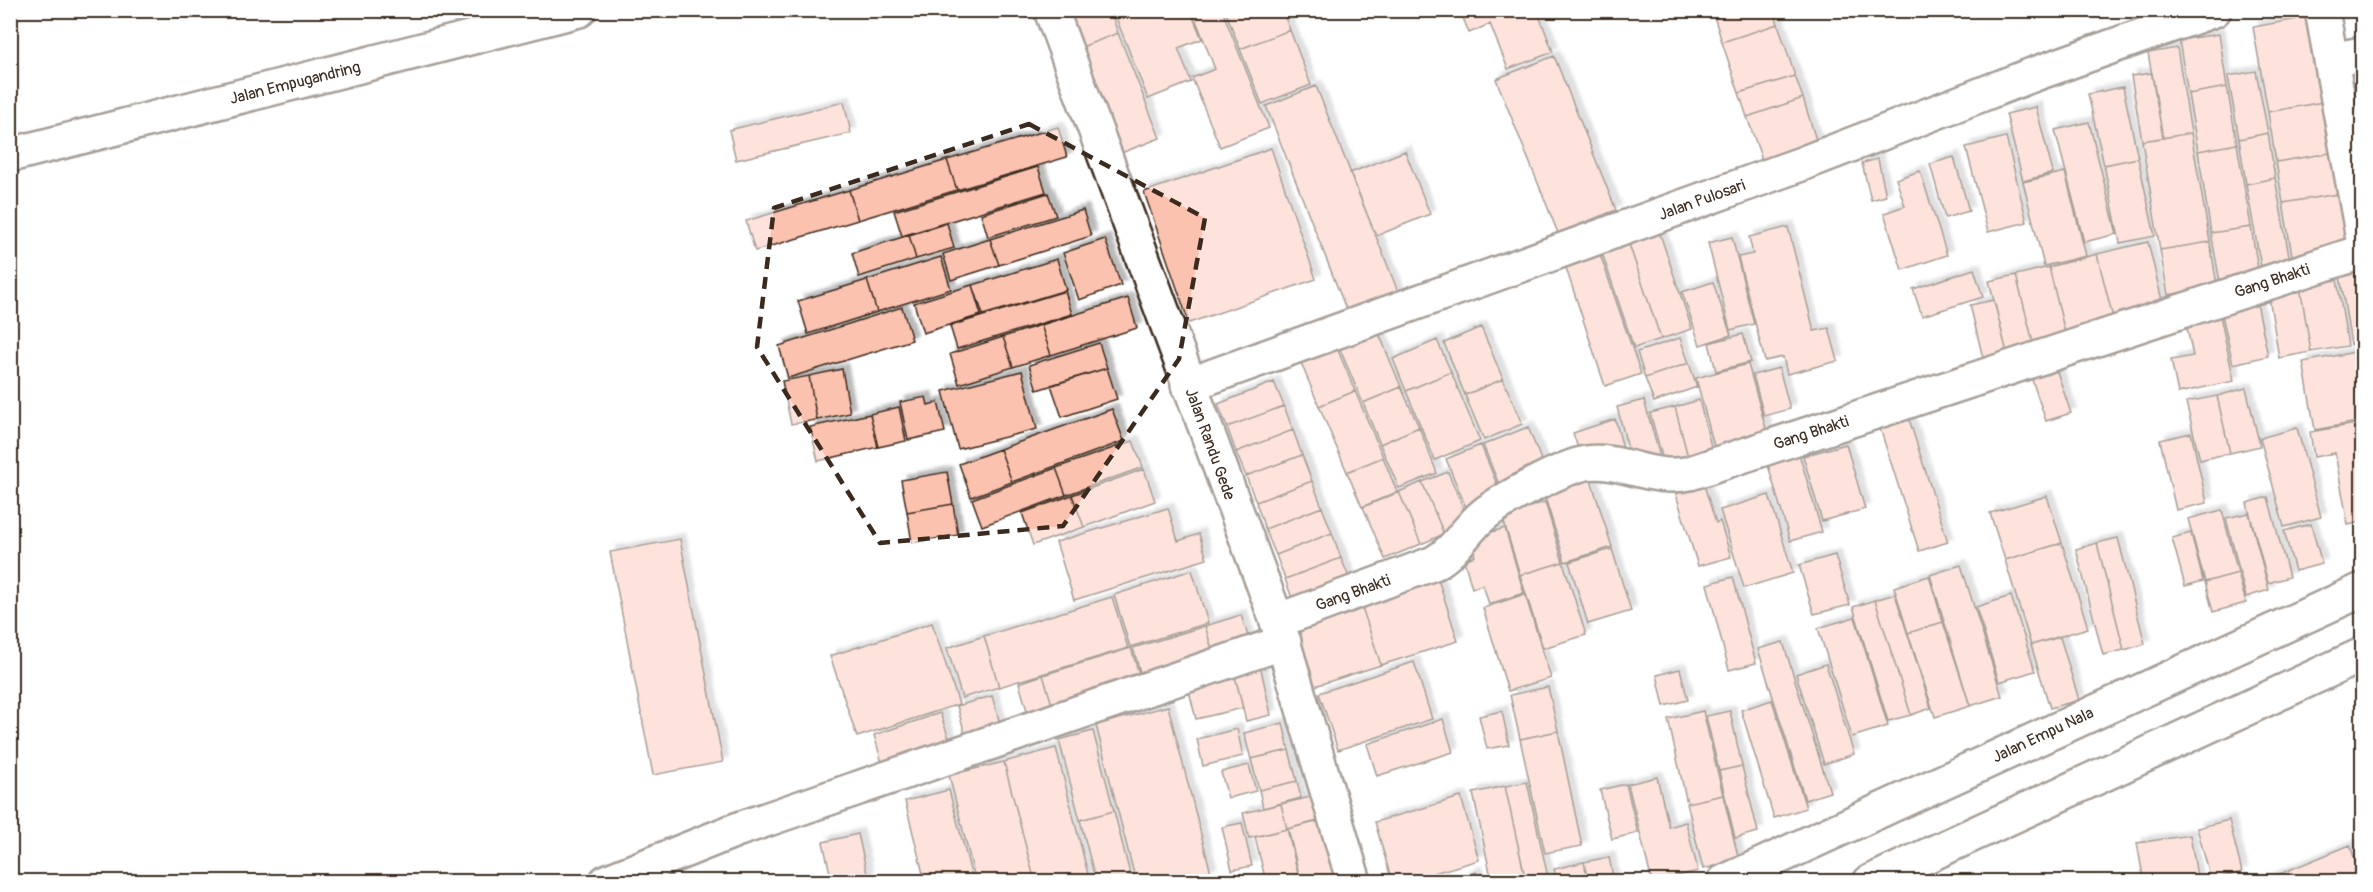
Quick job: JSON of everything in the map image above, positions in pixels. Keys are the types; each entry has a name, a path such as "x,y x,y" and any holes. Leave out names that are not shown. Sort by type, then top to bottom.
{"street":[{"name":"Jalan Empugandring","path":"10,155 579,10"},
{"name":"Jalan Randu Gede","path":"1052,10 1280,632 1354,882"},
{"name":"Jalan Pulosari","path":"1188,385 1792,167 2214,10"},
{"path":"2322,10 2347,57 2362,233"},
{"name":"Gang Bhakti","path":"606,882 736,830 1280,632 1434,563 1451,551 1491,509 1582,464 1611,463 1656,476 1690,473 2352,255 2360,251 2362,244"},
{"name":"Jalan Empu Nala","path":"1724,882 2362,590"},
{"path":"1870,882 2362,655"}],"highlighted area":[{"path":"1029,124 1205,218 1179,359 1063,526 880,543 757,347 774,208"}],"building":[{"path":"1059,10 1110,10 1118,33 1074,50"},
{"path":"1113,10 1190,10 1202,39 1178,48 1191,82 1148,99"},
{"path":"1192,10 1222,10 1269,128 1220,147 1192,78 1215,69"},
{"path":"1225,10 1282,10 1290,30 1240,49"},
{"path":"1460,10 1537,10 1553,52 1508,69 1490,24 1469,33"},
{"path":"1712,10 1774,10 1778,24 1722,42"},
{"path":"2320,15 2334,100 2268,112 2253,27"},
{"path":"1778,24 1795,76 1739,93 1722,42"},
{"path":"1290,30 1311,85 1262,104 1240,49"},
{"path":"1118,33 1160,138 1116,155 1074,50"},
{"path":"2219,34 2227,87 2188,94 2179,40"},
{"path":"2177,48 2191,133 2163,138 2148,53"},
{"path":"1554,56 1616,210 1558,233 1496,79"},
{"path":"2256,71 2268,133 2239,139 2228,76"},
{"path":"2152,73 2163,138 2142,141 2131,76"},
{"path":"1795,76 1803,98 1747,117 1739,93"},
{"path":"1316,86 1399,294 1348,314 1266,106"},
{"path":"2123,87 2138,158 2104,165 2088,94"},
{"path":"2227,87 2237,144 2198,151 2188,94"},
{"path":"1803,98 1817,143 1762,160 1747,117"},
{"path":"2334,100 2342,151 2276,162 2268,112"},
{"path":"844,102 851,133 736,160 729,130"},
{"path":"2036,107 2053,173 2023,181 2006,114"},
{"path":"2089,122 2117,234 2084,242 2055,130"},
{"path":"1058,127 1067,157 957,190 947,160"},
{"path":"2191,133 2210,242 2160,250 2142,141"},
{"path":"2268,133 2275,178 2246,184 2239,139"},
{"path":"2006,137 2027,222 1988,232 1966,147"},
{"path":"2237,144 2251,227 2211,233 2198,151"},
{"path":"1271,148 1316,279 1189,323 1144,192"},
{"path":"1405,151 1430,214 1376,236 1350,173"},
{"path":"2342,151 2350,192 2283,203 2276,162"},
{"path":"1954,157 1969,211 1945,218 1930,164"},
{"path":"2138,158 2155,236 2120,243 2104,165"},
{"path":"1878,159 1886,196 1871,200 1862,163"},
{"path":"947,160 957,190 858,220 849,190"},
{"path":"1038,167 1046,192 902,236 894,211"},
{"path":"1920,171 1947,255 1902,270 1884,213 1905,206 1896,179"},
{"path":"2065,172 2086,256 2044,266 2023,182"},
{"path":"2275,178 2291,267 2262,272 2246,184"},
{"path":"849,190 858,220 755,251 746,221"},
{"path":"2350,192 2359,243 2292,255 2283,203"},
{"path":"1048,193 1056,216 988,237 981,214"},
{"path":"1083,210 1091,236 999,265 990,239"},
{"path":"947,223 954,248 916,259 909,235"},
{"path":"1788,227 1814,331 1829,328 1838,361 1787,374 1783,357 1765,361 1738,257 1753,254 1749,237"},
{"path":"2251,227 2259,275 2220,282 2211,233"},
{"path":"1659,231 1692,329 1661,339 1628,241"},
{"path":"909,235 916,259 859,277 852,253"},
{"path":"1732,237 1754,324 1730,330 1708,243"},
{"path":"990,239 999,265 951,280 943,254"},
{"path":"1105,239 1121,285 1079,300 1063,253"},
{"path":"1628,241 1661,339 1634,348 1601,250"},
{"path":"2148,242 2165,313 2115,326 2097,254"},
{"path":"2210,242 2217,286 2168,295 2160,250"},
{"path":"1599,251 1641,374 1605,386 1564,262"},
{"path":"2097,254 2115,326 2066,337 2049,267"},
{"path":"941,257 951,289 877,312 867,280"},
{"path":"1057,259 1066,290 983,315 973,285"},
{"path":"2362,265 2362,344 2351,345 2339,269"},
{"path":"2049,267 2066,337 2034,346 2016,275"},
{"path":"1974,269 1983,297 1922,316 1913,289"},
{"path":"2016,275 2034,346 2007,353 1989,281"},
{"path":"867,280 877,312 808,334 798,301"},
{"path":"2337,280 2348,346 2311,352 2300,286"},
{"path":"1713,282 1731,335 1700,345 1682,292"},
{"path":"972,285 981,315 923,333 914,303"},
{"path":"2300,286 2311,352 2279,358 2268,291"},
{"path":"1065,291 1072,314 957,349 950,326"},
{"path":"1128,298 1137,328 1051,355 1041,325"},
{"path":"2256,298 2268,356 2233,364 2220,306"},
{"path":"1994,300 2007,353 1983,358 1970,305"},
{"path":"2218,306 2234,381 2178,393 2171,360 2193,356 2184,314"},
{"path":"902,307 912,340 788,378 779,346"},
{"path":"1041,325 1051,355 1013,367 1003,337"},
{"path":"1481,327 1503,379 1465,395 1444,343"},
{"path":"1378,331 1401,387 1363,403 1339,347"},
{"path":"1743,334 1751,362 1716,371 1709,343"},
{"path":"1003,337 1013,367 959,384 950,354"},
{"path":"1680,338 1689,363 1645,378 1637,352"},
{"path":"1437,340 1451,372 1406,391 1393,359"},
{"path":"1099,343 1107,368 1037,390 1029,365"},
{"path":"1337,348 1355,391 1319,406 1301,363"},
{"path":"2362,351 2362,384 2357,352"},
{"path":"2355,352 2362,392 2362,421 2315,430 2303,362"},
{"path":"2052,357 2071,413 2046,421 2027,365"},
{"path":"1689,363 1697,387 1654,402 1645,378"},
{"path":"1748,364 1768,436 1715,450 1696,378"},
{"path":"1107,368 1117,399 1062,417 1051,385"},
{"path":"1779,368 1790,409 1764,416 1753,375"},
{"path":"842,369 850,413 817,420 809,376"},
{"path":"1022,371 1037,429 958,449 943,391"},
{"path":"1451,372 1480,441 1435,460 1406,391"},
{"path":"809,376 817,420 791,424 782,381"},
{"path":"1503,379 1522,424 1484,440 1465,395"},
{"path":"1274,382 1284,406 1227,427 1218,404"},
{"path":"1401,387 1419,427 1380,444 1363,403"},
{"path":"2246,388 2260,446 2230,453 2217,396"},
{"path":"1355,391 1383,457 1347,472 1319,406"},
{"path":"2217,396 2230,453 2200,460 2186,402"},
{"path":"926,397 928,405 938,402 945,432 908,440 900,402"},
{"path":"1644,400 1660,457 1632,464 1617,407"},
{"path":"1699,400 1714,458 1690,465 1675,407"},
{"path":"1284,406 1293,430 1236,452 1227,427"},
{"path":"899,407 906,441 878,447 870,414"},
{"path":"1675,407 1690,465 1666,471 1650,413"},
{"path":"1112,409 1124,441 1012,482 1000,449"},
{"path":"870,414 878,447 818,461 810,427"},
{"path":"1908,416 1948,542 1919,551 1879,425"},
{"path":"1615,419 1623,448 1582,461 1573,433"},
{"path":"2362,423 2362,522 2348,525 2335,453 2314,457 2310,432"},
{"path":"1419,427 1437,473 1399,488 1380,444"},
{"path":"1528,427 1545,470 1500,487 1483,445"},
{"path":"2297,428 2321,517 2284,527 2260,438"},
{"path":"1293,430 1302,455 1246,476 1236,452"},
{"path":"2191,433 2207,503 2176,510 2160,440"},
{"path":"1133,441 1143,467 1066,495 1056,468"},
{"path":"1846,444 1865,509 1822,521 1803,456"},
{"path":"1481,445 1502,497 1467,510 1446,459"},
{"path":"1000,449 1012,482 971,497 959,464"},
{"path":"1798,450 1822,532 1790,541 1766,458"},
{"path":"1302,455 1312,481 1256,502 1246,476"},
{"path":"1383,457 1397,492 1362,507 1347,472"},
{"path":"1056,468 1066,495 982,526 972,499"},
{"path":"1144,469 1155,501 1084,527 1072,495"},
{"path":"947,472 953,504 907,512 901,480"},
{"path":"1448,472 1470,524 1444,534 1422,482"},
{"path":"1591,480 1612,547 1565,562 1544,494"},
{"path":"1312,481 1322,507 1265,529 1256,502"},
{"path":"1422,482 1444,534 1421,544 1399,492"},
{"path":"1703,482 1716,523 1720,521 1731,557 1698,566 1675,491"},
{"path":"1399,492 1421,544 1385,559 1363,507"},
{"path":"1072,495 1084,527 1033,545 1022,513"},
{"path":"1769,495 1793,573 1744,588 1720,510"},
{"path":"2047,496 2062,543 2005,560 1990,513"},
{"path":"2268,497 2289,577 2268,583 2247,503"},
{"path":"1545,502 1563,562 1520,575 1502,516"},
{"path":"953,504 958,535 912,543 907,512"},
{"path":"1322,507 1332,533 1276,555 1265,529"},
{"path":"1168,508 1178,541 1199,534 1207,559 1074,600 1056,542"},
{"path":"2222,510 2238,573 2205,582 2188,519"},
{"path":"2249,513 2269,590 2246,597 2226,518"},
{"path":"2311,524 2322,564 2295,571 2284,531"},
{"path":"1505,528 1524,593 1489,604 1483,585 1472,588 1464,560 1475,556 1469,539"},
{"path":"1332,533 1341,558 1285,579 1276,555"},
{"path":"2191,533 2203,581 2185,586 2172,538"},
{"path":"2118,538 2145,644 2124,650 2097,543"},
{"path":"680,539 723,762 653,775 610,552"},
{"path":"2062,543 2088,628 2031,645 2005,560"},
{"path":"2097,543 2124,650 2103,655 2076,549"},
{"path":"1612,549 1631,611 1588,624 1569,562"},
{"path":"1835,555 1850,605 1814,614 1799,565"},
{"path":"1341,558 1353,587 1296,609 1285,579"},
{"path":"1563,562 1586,635 1543,648 1520,575"},
{"path":"1961,565 2002,696 1970,706 1930,575"},
{"path":"1192,570 1208,623 1130,647 1114,595"},
{"path":"2238,573 2246,603 2213,612 2205,582"},
{"path":"1437,576 1458,641 1381,665 1360,601"},
{"path":"1929,576 1943,622 1908,633 1894,587"},
{"path":"1733,577 1756,663 1729,670 1707,584"},
{"path":"1525,594 1551,678 1508,691 1483,608"},
{"path":"1895,594 1931,708 1911,715 1875,600"},
{"path":"2011,596 2035,671 1999,682 1976,607"},
{"path":"1112,597 1128,648 999,687 984,636"},
{"path":"1875,600 1911,715 1888,721 1853,607"},
{"path":"1360,601 1381,665 1315,686 1293,622"},
{"path":"1241,615 1252,648 1215,659 1205,626"},
{"path":"1855,617 1888,726 1852,737 1818,628"},
{"path":"1943,622 1970,706 1935,717 1908,633"},
{"path":"932,623 959,704 857,737 830,656"},
{"path":"1205,626 1215,659 1143,682 1133,648"},
{"path":"984,636 999,687 962,698 947,648"},
{"path":"2060,637 2079,700 2050,708 2031,645"},
{"path":"1783,642 1830,792 1805,800 1758,649"},
{"path":"1131,648 1143,687 1055,714 1043,675"},
{"path":"1414,662 1432,719 1338,750 1319,693"},
{"path":"1826,664 1854,754 1824,764 1796,674"},
{"path":"1261,669 1271,715 1246,721 1235,676"},
{"path":"1680,669 1688,700 1664,706 1657,675"},
{"path":"1043,675 1055,714 1030,721 1019,683"},
{"path":"1235,676 1243,708 1196,719 1188,687"},
{"path":"1548,687 1558,731 1520,739 1510,695"},
{"path":"992,696 1003,734 968,744 957,706"},
{"path":"1772,700 1806,808 1774,818 1741,710"},
{"path":"1168,706 1211,873 1175,882 1136,882 1096,725"},
{"path":"1502,711 1509,745 1487,749 1479,716"},
{"path":"1703,711 1723,795 1687,803 1668,719"},
{"path":"1730,711 1742,766 1719,771 1706,716"},
{"path":"940,713 950,741 882,763 874,735"},
{"path":"1443,719 1453,752 1377,776 1367,744"},
{"path":"1283,723 1289,750 1251,759 1244,733"},
{"path":"1237,729 1243,756 1203,766 1197,739"},
{"path":"1093,731 1114,811 1080,820 1059,740"},
{"path":"1558,731 1582,846 1545,853 1520,739"},
{"path":"1056,748 1090,882 1035,882 1004,762"},
{"path":"1289,750 1297,781 1259,790 1251,759"},
{"path":"1004,762 1035,882 976,882 949,775"},
{"path":"1249,765 1256,791 1228,798 1221,772"},
{"path":"1742,766 1758,832 1735,838 1719,771"},
{"path":"1657,777 1669,827 1686,822 1698,871 1652,882 1628,784"},
{"path":"1297,781 1301,798 1263,808 1259,790"},
{"path":"1527,782 1549,882 1526,882 1505,786"},
{"path":"1626,784 1638,833 1612,839 1600,790"},
{"path":"1505,786 1526,882 1492,882 1473,793"},
{"path":"949,790 973,881 925,882 905,801"},
{"path":"1319,795 1325,819 1287,829 1281,804"},
{"path":"1723,795 1739,860 1703,869 1687,803"},
{"path":"1461,797 1479,860 1403,882 1392,882 1375,822"},
{"path":"1281,804 1287,829 1249,838 1243,813"},
{"path":"1114,811 1132,882 1096,882 1080,820"},
{"path":"1324,820 1339,882 1301,882 1288,829"},
{"path":"2229,820 2242,872 2211,880 2197,828"},
{"path":"1242,823 1252,866 1232,870 1222,827"},
{"path":"1287,829 1300,882 1266,882 1255,837"},
{"path":"858,834 869,882 832,882 823,842"},
{"path":"2190,835 2198,882 2144,882 2137,843"},
{"path":"2350,845 2362,882 2260,882"},
{"path":"1609,857 1614,882 1588,882 1584,862"},
{"path":"1584,862 1588,882 1557,882 1554,869"},
{"path":"1476,872 1481,882 1453,882"}]}
